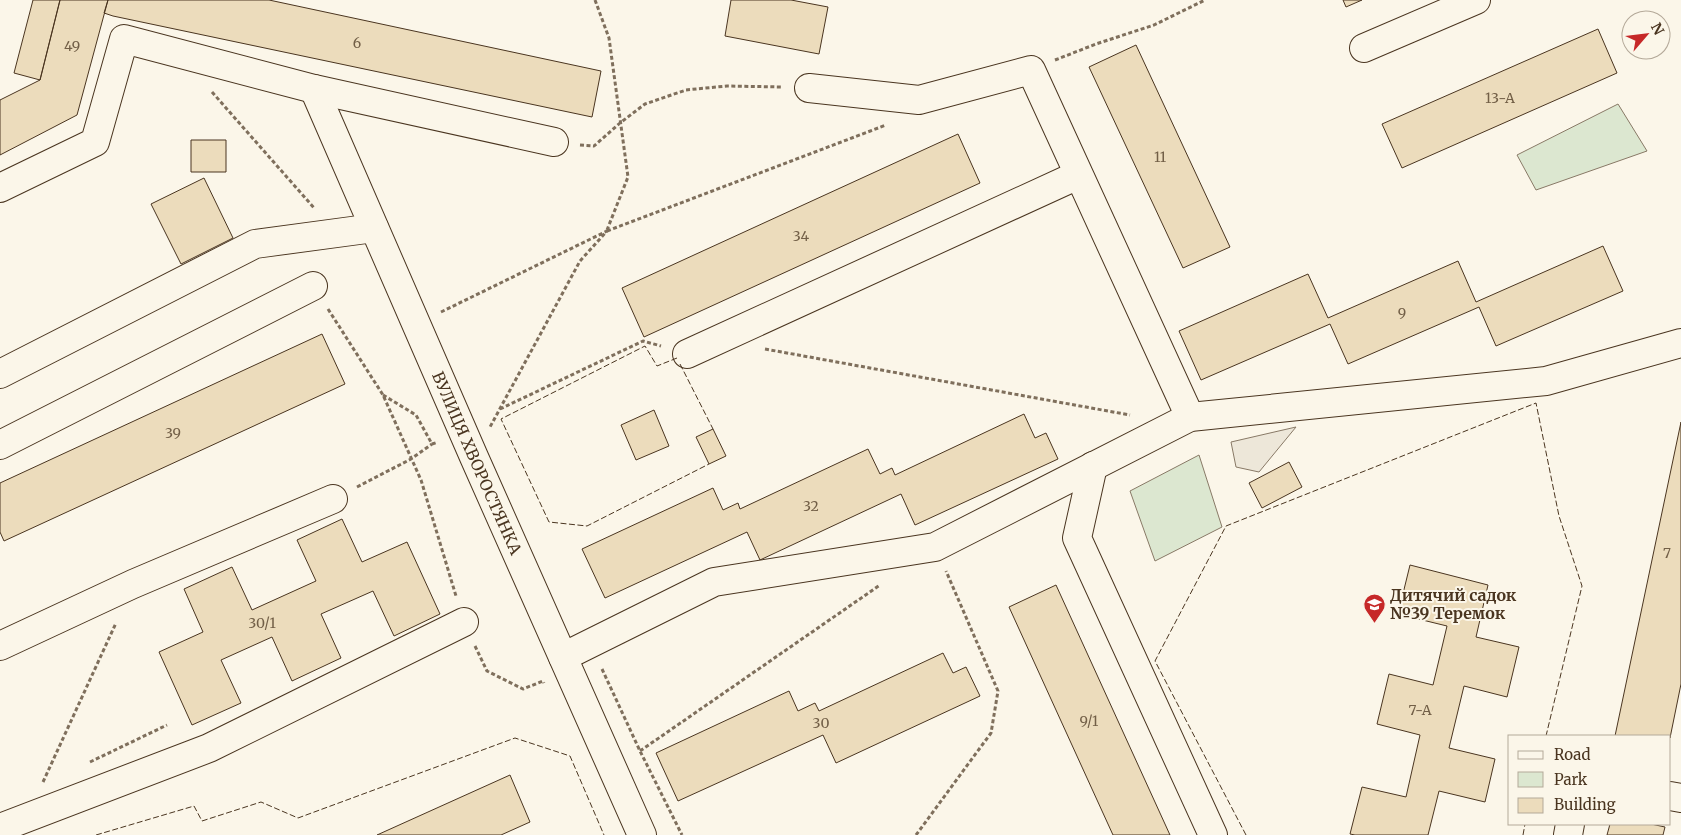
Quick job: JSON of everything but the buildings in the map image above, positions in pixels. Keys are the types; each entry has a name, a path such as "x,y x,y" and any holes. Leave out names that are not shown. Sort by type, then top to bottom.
{"street":[{"path":"1364,48 1476,0"},
{"path":"0,188 95,142 124,39 314,89 554,142"},
{"path":"809,88 919,100 1031,70 1190,416"},
{"name":"ВУЛИЦЯ ХВОРОСТЯНКА","path":"314,89 474,457 642,835"},
{"path":"687,354 1078,175"},
{"path":"0,374 255,244 374,228"},
{"path":"0,445 313,286"},
{"path":"563,657 714,582 935,547 1190,416 1546,381 1681,343"},
{"path":"1093,466 1077,538 1213,835"},
{"path":"0,646 134,584 333,499"},
{"path":"0,828 209,748 464,622"}],"path":[{"path":"474,457 580,261 607,231 628,177 609,38 595,0"},
{"path":"554,142 594,146 620,122 645,104 686,90 727,86 809,88"},
{"path":"211,91 336,233"},
{"path":"416,324 607,231"},
{"path":"313,286 383,395 421,480"},
{"path":"500,409 643,340 687,354"},
{"path":"761,348 1132,415"},
{"path":"383,395 416,415 432,444"},
{"path":"333,499 411,459 432,444 440,441"},
{"path":"916,835 991,732 998,691 935,547"},
{"path":"640,751 886,581"},
{"path":"42,784 134,584"},
{"path":"590,644 682,835"},
{"path":"523,689 543,682 548,690"}],"green space":[{"path":"1618,104 1647,151 1536,190 1517,155"},
{"path":"1199,455 1222,527 1155,561 1130,491"}],"shaded area":[{"path":"1296,427 1259,472 1236,467 1231,442"}],"fence":[{"path":"677,358 657,366 645,346 501,419 549,522 587,526 709,464"},
{"path":"680,364 713,429"},
{"path":"1246,835 1155,661 1226,526 1536,403 1559,516 1582,586 1546,735"},
{"path":"96,835 194,806 202,821 261,802 298,818 515,738 570,756 604,835"},
{"path":"1523,835 1525,825"}],"place":[{"name":"Дитячий садок №39 Теремок","path":"1374,623"}]}
